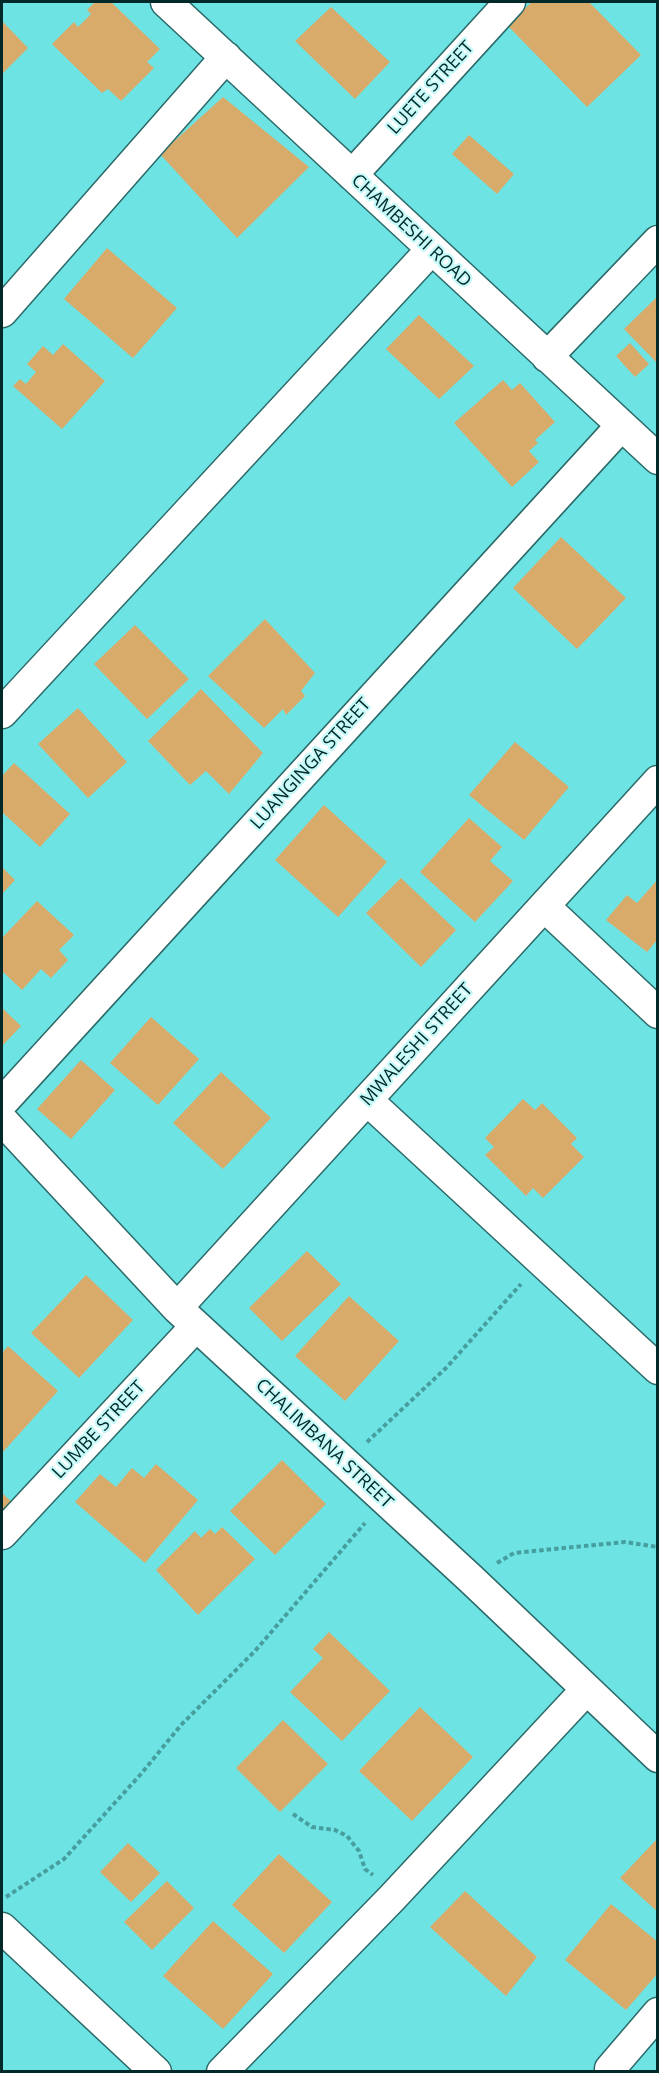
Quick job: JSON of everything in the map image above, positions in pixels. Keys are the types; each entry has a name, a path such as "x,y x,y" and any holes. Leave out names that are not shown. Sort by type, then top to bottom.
{"street":[{"name":"CHAMBESHI ROAD","path":"166,2 657,459"},
{"name":"LUETE STREET","path":"352,175 510,2"},
{"path":"2,312 226,57"},
{"path":"547,357 657,241"},
{"path":"2,713 431,250"},
{"name":"LUANGINGA STREET","path":"2,1103 621,426"},
{"name":"MWALESHI STREET","path":"187,1317 367,1100 657,781"},
{"path":"544,906 657,1012"},
{"path":"367,1100 657,1369"},
{"name":"CHALIMBANA STREET","path":"2,1120 187,1317 471,1579 585,1691 657,1756"},
{"name":"LUMBE STREET","path":"3,1528 187,1317"},
{"path":"222,2072 391,1899 585,1691"},
{"path":"2,1928 156,2072"},
{"path":"611,2071 657,2013"}],"path":[{"path":"345,1463 446,1368 541,1261"},
{"path":"2,1899 64,1859 141,1774 181,1725 255,1651 385,1500"},
{"path":"471,1579 514,1553 625,1542 657,1547"},
{"path":"293,1814 312,1827 335,1830 347,1836 359,1851 365,1869 387,1885 391,1899"}],"building":[{"path":"95,2 111,2 160,49 147,62 154,68 121,101 108,89 102,93 52,44 74,22 78,27 91,14 87,10"},
{"path":"532,2 589,2 641,55 587,107 507,25"},
{"path":"331,7 390,62 355,99 295,41"},
{"path":"2,21 28,48 2,74"},
{"path":"223,97 309,167 237,238 160,154"},
{"path":"469,135 514,174 497,194 452,154"},
{"path":"107,248 177,308 133,358 64,299"},
{"path":"658,296 658,364 624,329"},
{"path":"419,315 474,366 439,399 386,349"},
{"path":"630,343 649,364 635,377 616,356"},
{"path":"63,344 105,381 62,429 13,386 20,379 26,384 36,372 27,364 43,346 53,355"},
{"path":"503,380 512,390 520,383 555,422 535,440 538,443 529,451 539,462 512,487 454,423"},
{"path":"561,537 626,598 577,649 513,588"},
{"path":"265,619 315,673 301,691 305,696 286,715 283,709 264,728 208,676"},
{"path":"135,625 189,679 147,719 94,664"},
{"path":"201,689 263,753 229,794 206,771 190,785 148,741"},
{"path":"78,708 127,762 88,798 38,744"},
{"path":"515,742 569,787 524,840 469,795"},
{"path":"14,763 70,814 40,847 2,812 2,776"},
{"path":"324,805 387,862 338,917 275,860"},
{"path":"469,818 502,847 490,861 513,881 475,922 420,872"},
{"path":"2,867 15,880 2,894"},
{"path":"401,878 456,930 421,967 366,913"},
{"path":"658,879 658,939 647,952 606,920 627,895 637,903"},
{"path":"37,901 74,935 59,950 68,960 51,978 41,969 22,990 2,971 2,938"},
{"path":"2,1008 21,1026 2,1046"},
{"path":"151,1017 199,1059 158,1105 110,1063"},
{"path":"81,1060 115,1090 71,1139 37,1109"},
{"path":"221,1072 271,1118 223,1169 173,1123"},
{"path":"523,1099 535,1110 542,1103 577,1138 571,1144 584,1157 543,1198 533,1188 526,1196 485,1155 494,1147 485,1138"},
{"path":"307,1251 341,1284 282,1341 249,1308"},
{"path":"86,1275 133,1320 79,1378 31,1333"},
{"path":"349,1296 399,1341 345,1401 295,1356"},
{"path":"8,1346 58,1391 2,1453 2,1353"},
{"path":"282,1460 326,1504 275,1555 230,1511"},
{"path":"156,1464 198,1500 145,1563 75,1502 100,1474 116,1487 132,1468 144,1478"},
{"path":"2,1493 13,1503 2,1516"},
{"path":"222,1527 255,1559 198,1615 156,1570 195,1531 201,1538 210,1529 215,1534"},
{"path":"329,1632 390,1691 342,1741 290,1692 323,1658 313,1649"},
{"path":"420,1707 473,1757 412,1821 359,1771"},
{"path":"283,1720 328,1764 280,1812 236,1768"},
{"path":"658,1838 658,1912 620,1878"},
{"path":"128,1843 160,1873 131,1902 100,1872"},
{"path":"279,1854 332,1902 284,1953 232,1905"},
{"path":"167,1881 194,1908 152,1950 124,1922"},
{"path":"465,1891 537,1957 506,1996 430,1927"},
{"path":"611,1904 658,1942 658,1973 626,2010 565,1960"},
{"path":"213,1921 273,1974 223,2029 163,1976"}]}
